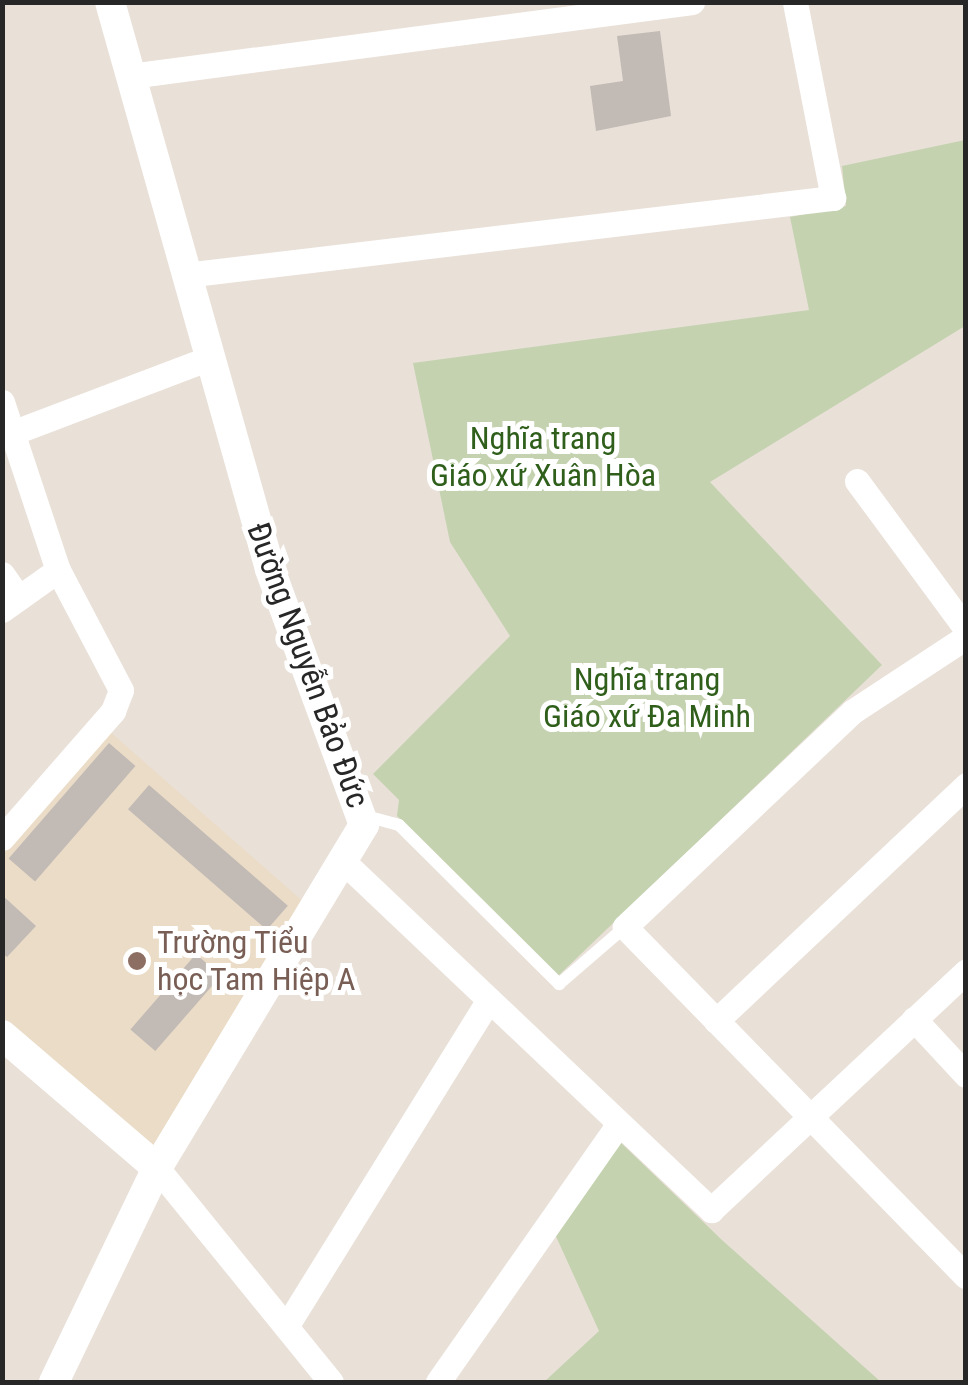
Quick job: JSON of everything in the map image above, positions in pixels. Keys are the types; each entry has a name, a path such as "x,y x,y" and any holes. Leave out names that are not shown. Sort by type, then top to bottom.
{"street":[{"name":"Đường Nguyễn Bảo Đức","path":"54,1382 156,1168 347,864 362,815 283,612 110,2"},
{"path":"130,76 692,2"},
{"path":"185,275 834,198 795,2"},
{"path":"12,433 209,358"},
{"path":"2,402 58,570 121,690 113,711 2,838"},
{"path":"857,481 966,629"},
{"path":"2,574 11,604 58,570"},
{"path":"966,636 852,712 626,927 966,1276"},
{"path":"716,1021 966,784"},
{"path":"347,864 617,1126 711,1210 964,974"},
{"path":"289,1322 488,1001"},
{"path":"914,1019 966,1075"},
{"path":"2,1035 156,1168 289,1322 331,1382"},
{"path":"438,1382 617,1126"}],"lane":[{"path":"362,815 399,825 559,984 626,927"}],"shaded area":[{"name":"Trường Tiểu học Tam Hiệp A","path":"108,730 306,904 153,1147 3,1017 3,852"}],"green space":[{"path":"965,140 965,326 710,482 882,665 558,976 397,816 399,800 373,774 510,636 450,542 413,363 809,310 790,217 846,206 842,166"},
{"path":"619,1141 722,1240 881,1382 544,1382 599,1331 554,1232"}],"building":[{"path":"660,31 671,116 596,131 590,86 623,81 617,36"},
{"path":"109,743 135,766 35,881 9,858"},
{"path":"149,785 288,906 267,930 128,809"},
{"path":"2,895 36,926 7,957 2,953"},
{"path":"196,954 221,976 155,1051 130,1029"}],"place":[{"name":"Trường Tiểu học Tam Hiệp A","path":"137,961"}],"park label":[{"name":"Nghĩa trang Giáo xứ Xuân Hòa","path":"543,458"},
{"name":"Nghĩa trang Giáo xứ Đa Minh","path":"647,698"}]}
